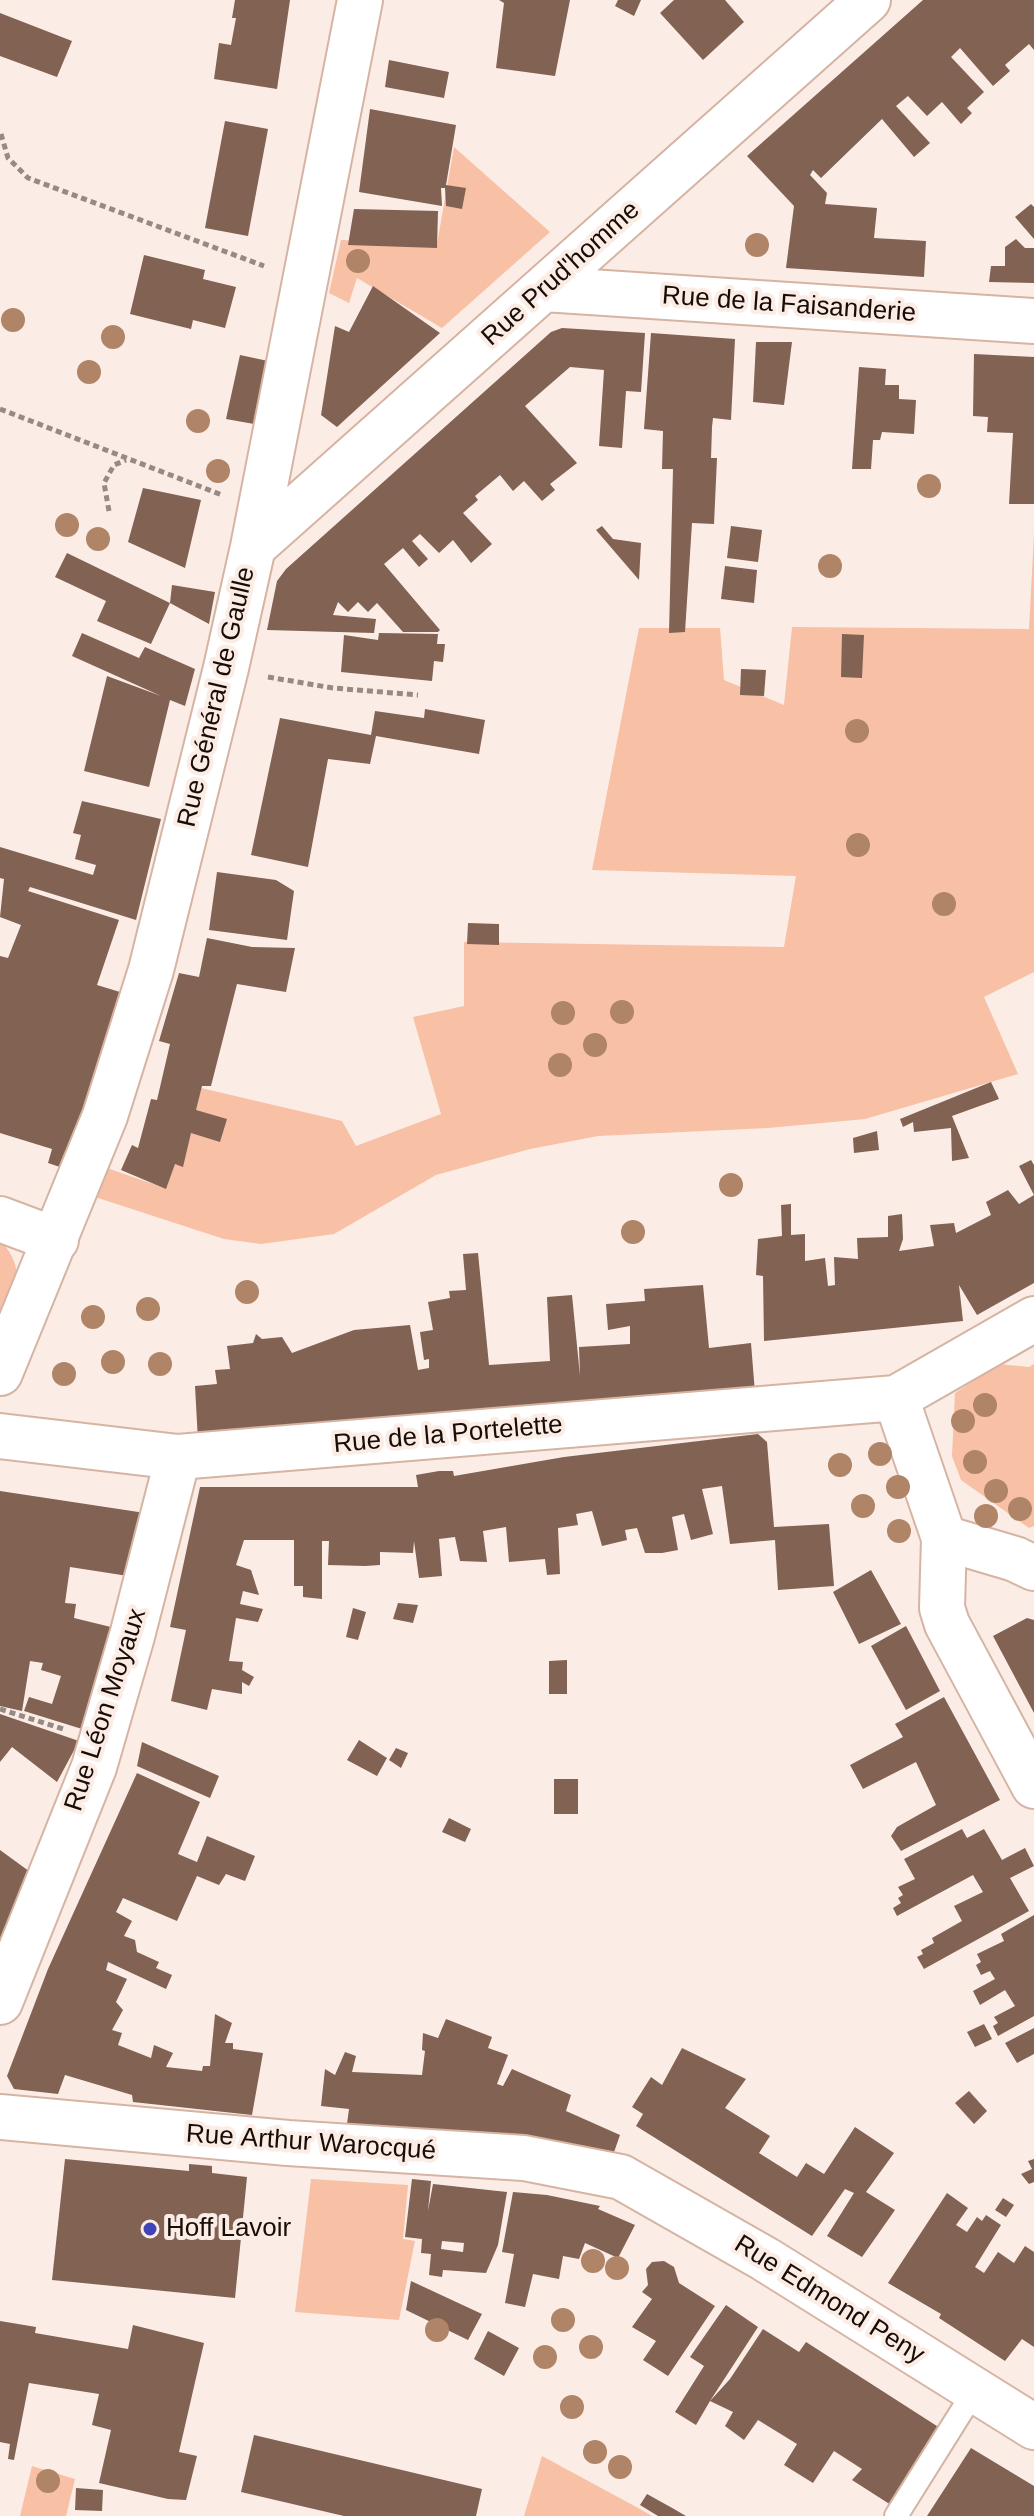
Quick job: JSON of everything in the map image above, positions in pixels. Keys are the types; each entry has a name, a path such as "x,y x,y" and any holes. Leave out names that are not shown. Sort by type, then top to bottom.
{"street":[{"name":"Rue Général de Gaulle","path":"0,1373 105,1116 151,970 226,668 306,282 360,0"},
{"name":"Rue Prud'homme","path":"256,528 544,289 868,0"},
{"name":"Rue de la Faisanderie","path":"544,289 1034,321"},
{"path":"0,1219 56,1240"},
{"path":"1034,1319 896,1398 944,1538 942,1608 947,1624 1034,1786"},
{"name":"Rue de la Portelette","path":"0,1436 178,1457 896,1398"},
{"name":"Rue Léon Moyaux","path":"0,2002 102,1742 178,1457"},
{"path":"944,1538 1015,1559 1034,1568"},
{"name":"Rue Arthur Warocqué","path":"0,2117 288,2143 524,2158 621,2177"},
{"name":"Rue Edmond Peny","path":"621,2177 765,2259 1034,2427"}],"lane":[{"path":"896,2516 975,2390"}],"path":[{"path":"1,134 8,158 28,178 306,282"},
{"path":"0,409 131,460 256,528"},
{"path":"109,511 104,483 108,473 121,460 131,460"},
{"path":"226,668 295,683 418,695"},
{"path":"0,1709 102,1742"}],"shaded area":[{"path":"454,147 550,232 442,328 357,278 349,303 329,293 341,240 437,244"},
{"path":"1034,534 1034,972 984,997 1018,1074 865,1119 768,1128 598,1136 530,1149 436,1175 334,1234 261,1244 224,1239 89,1195 98,1165 165,1188 201,1088 342,1121 356,1146 441,1114 413,1017 464,1006 464,942 784,947 796,876 592,870 639,628 720,628 724,680 784,705 792,627 1029,629"},
{"path":"0,1240 9,1252 17,1273 14,1293 0,1329"},
{"path":"999,1364 1029,1367 1034,1364 1034,1526 1029,1528 961,1480 952,1456 955,1393"},
{"path":"311,2179 408,2185 403,2239 415,2241 399,2320 295,2312"},
{"path":"542,2456 640,2509 652,2516 524,2516"},
{"path":"32,2466 75,2479 66,2516 20,2516"}],"building":[{"path":"235,0 290,0 277,89 214,79 219,43 231,45 236,18 232,18"},
{"path":"499,0 570,0 555,76 496,68 504,3"},
{"path":"618,0 641,0 634,16 615,6"},
{"path":"674,0 725,0 744,22 703,60 660,13"},
{"path":"923,0 1034,0 1034,50 1029,44 1005,65 1010,71 993,86 960,48 951,57 984,92 967,108 972,113 961,124 942,102 927,116 908,96 896,106 930,143 914,157 882,119 821,178 813,170 810,175 827,193 825,204 877,208 874,238 926,241 924,277 786,268 794,206 747,156"},
{"path":"0,13 72,41 57,77 0,56"},
{"path":"389,60 449,72 444,98 385,87"},
{"path":"370,109 456,125 446,185 466,188 462,209 446,206 445,188 441,188 442,206 359,192"},
{"path":"225,121 268,129 248,236 205,228"},
{"path":"1031,204 1034,207 1034,239 1015,217"},
{"path":"354,209 438,211 437,248 348,245"},
{"path":"1016,239 1025,248 1034,248 1034,283 989,282 991,266 1005,266 1005,247"},
{"path":"144,255 205,270 203,279 236,287 225,328 193,320 191,329 130,314"},
{"path":"373,286 440,333 337,427 321,415 335,326 349,332"},
{"path":"562,328 645,333 641,392 626,391 622,448 599,446 604,370 570,367 525,406 577,463 550,484 555,490 542,501 524,481 513,491 500,475 475,496 478,500 463,513 492,544 471,563 453,540 439,553 420,534 412,541 428,559 419,567 403,548 384,564 440,630 438,632 403,632 377,603 368,612 358,602 348,612 338,602 333,615 376,619 374,633 267,630 277,581 286,569 551,332"},
{"path":"651,333 735,339 731,420 713,418 711,458 717,458 714,524 692,523 685,632 669,633 673,469 662,469 663,431 644,429"},
{"path":"756,342 792,342 784,405 753,402"},
{"path":"974,354 1034,357 1034,504 1009,504 1013,433 987,432 988,417 973,416"},
{"path":"240,355 268,361 254,424 226,419"},
{"path":"859,367 886,369 885,385 899,385 899,399 916,400 914,434 882,432 880,440 873,440 871,469 852,469"},
{"path":"143,488 201,500 185,568 128,542"},
{"path":"602,526 613,539 641,543 639,580 596,530"},
{"path":"731,526 762,530 758,562 727,558"},
{"path":"67,553 170,603 151,644 97,621 106,601 55,577"},
{"path":"725,566 757,570 754,603 721,599"},
{"path":"172,585 215,592 209,624 170,603"},
{"path":"82,633 139,658 145,647 195,669 185,706 170,700 149,787 84,771 107,676 161,696 72,656"},
{"path":"379,633 438,634 437,644 445,644 443,662 434,661 432,681 341,672 344,635 378,640"},
{"path":"842,634 864,635 862,678 841,677"},
{"path":"741,669 766,670 764,696 740,695"},
{"path":"425,709 485,720 479,754 376,736 370,764 328,759 308,867 251,855 280,718 371,735 375,711 424,718"},
{"path":"82,801 161,819 136,920 30,887 28,891 119,920 97,985 120,992 87,1095 90,1096 63,1168 48,1163 52,1149 0,1133 0,956 8,958 21,925 0,917 4,879 0,878 0,847 93,875 96,865 75,859 81,835 73,833"},
{"path":"217,872 276,880 294,891 287,940 209,930"},
{"path":"468,923 499,924 499,945 467,944"},
{"path":"207,938 252,947 295,948 286,992 237,984 211,1086 202,1086 196,1110 227,1119 220,1142 191,1133 183,1167 175,1164 166,1189 121,1170 132,1145 138,1148 151,1099 157,1100 170,1044 159,1041 179,973 199,977"},
{"path":"991,1082 999,1099 952,1116 969,1158 952,1161 951,1128 914,1132 913,1122 903,1127 900,1119"},
{"path":"877,1131 879,1150 854,1153 853,1138"},
{"path":"1031,1160 1034,1165 1034,1195 1019,1166"},
{"path":"1008,1190 1019,1204 1034,1195 1034,1283 977,1315 959,1285 963,1321 764,1341 763,1276 756,1275 758,1239 782,1236 781,1205 791,1204 791,1235 805,1234 805,1261 825,1258 828,1286 835,1285 834,1257 858,1259 857,1238 888,1237 888,1216 902,1214 903,1239 899,1251 934,1246 930,1225 954,1223 956,1233 991,1215 986,1202"},
{"path":"478,1253 489,1365 550,1361 547,1297 572,1295 580,1376 579,1347 630,1344 630,1326 608,1330 606,1304 645,1301 644,1289 703,1285 709,1348 751,1343 755,1393 198,1441 195,1386 217,1384 215,1370 230,1369 227,1346 253,1343 256,1334 262,1339 282,1337 292,1353 354,1330 410,1325 418,1370 429,1368 429,1359 424,1360 420,1332 433,1330 428,1302 450,1298 449,1291 466,1290 463,1254"},
{"path":"758,1434 767,1442 774,1527 829,1524 834,1586 778,1590 775,1540 730,1544 722,1486 702,1489 713,1534 691,1540 684,1514 672,1517 678,1550 645,1553 637,1528 625,1530 627,1540 602,1546 592,1511 576,1514 578,1525 558,1528 560,1574 547,1575 545,1559 509,1562 506,1527 483,1531 487,1562 460,1561 455,1537 439,1539 442,1576 419,1578 414,1541 413,1553 380,1552 380,1565 365,1566 328,1565 329,1541 322,1541 322,1599 303,1597 303,1586 294,1586 294,1540 244,1540 236,1565 251,1570 259,1595 243,1591 240,1604 263,1609 258,1622 236,1618 229,1661 243,1662 242,1670 254,1677 249,1686 242,1682 242,1694 212,1689 207,1710 171,1701 186,1630 170,1627 200,1487 418,1487 416,1475 439,1471 453,1471 454,1476 564,1457"},
{"path":"0,1491 145,1513 128,1576 70,1567 65,1603 76,1604 74,1618 115,1628 82,1729 24,1711 29,1697 52,1704 61,1676 41,1670 43,1663 30,1661 22,1711 0,1706"},
{"path":"871,1570 901,1624 859,1644 833,1592"},
{"path":"398,1603 418,1605 413,1623 393,1619"},
{"path":"353,1608 366,1612 358,1640 346,1637"},
{"path":"1027,1618 1034,1620 1034,1713 993,1636"},
{"path":"906,1626 940,1691 906,1710 871,1646"},
{"path":"567,1660 567,1694 549,1694 549,1661"},
{"path":"944,1697 1000,1800 901,1851 891,1836 897,1827 936,1805 916,1762 863,1789 850,1765 903,1737 895,1724"},
{"path":"0,1714 79,1741 57,1782 12,1747 0,1762"},
{"path":"359,1740 387,1758 377,1776 347,1760"},
{"path":"142,1742 219,1776 210,1798 137,1766"},
{"path":"396,1748 408,1753 401,1768 389,1760"},
{"path":"137,1773 200,1802 178,1854 197,1862 207,1836 255,1856 245,1881 226,1874 219,1885 197,1876 177,1921 123,1898 116,1912 132,1921 124,1936 135,1940 137,1952 159,1962 156,1968 172,1975 166,1989 108,1962 106,1970 127,1979 116,2002 123,2010 112,2030 122,2033 118,2045 151,2058 154,2045 173,2053 166,2067 202,2071 203,2066 210,2066 215,2014 232,2023 225,2043 233,2043 233,2049 263,2053 252,2115 133,2102 132,2095 65,2075 58,2094 14,2089 7,2076 48,1969"},
{"path":"554,1779 578,1779 578,1814 554,1814"},
{"path":"449,1818 471,1829 465,1842 442,1832"},
{"path":"962,1829 967,1838 984,1829 1002,1860 1025,1848 1034,1866 1010,1878 1029,1911 924,1969 917,1957 923,1954 921,1950 934,1943 932,1938 962,1921 954,1906 983,1892 973,1875 897,1916 893,1908 901,1903 898,1898 903,1895 898,1887 915,1879 904,1859"},
{"path":"0,1850 37,1877 0,1967"},
{"path":"1034,1915 1034,2016 998,2036 993,2026 998,2023 994,2017 1015,2006 1005,1990 980,2005 973,1991 995,1979 990,1971 981,1975 976,1965 981,1962 977,1954 1004,1941 1001,1934"},
{"path":"446,2019 492,2037 488,2048 508,2055 497,2084 503,2086 512,2069 571,2095 566,2111 620,2135 613,2155 347,2124 349,2109 321,2106 325,2069 335,2075 345,2052 356,2056 352,2072 422,2075 425,2051 422,2050 423,2033 438,2038"},
{"path":"984,2024 992,2039 975,2047 967,2032"},
{"path":"1034,2028 1034,2054 1017,2063 1005,2043"},
{"path":"682,2048 746,2079 725,2108 770,2136 759,2153 797,2177 806,2163 824,2174 855,2127 894,2153 866,2192 895,2210 862,2257 827,2236 854,2193 845,2189 812,2236 636,2126 643,2114 632,2107 651,2077 662,2085"},
{"path":"969,2091 987,2111 974,2124 955,2103"},
{"name":"Hoff Lavoir","path":"65,2159 189,2171 189,2164 212,2166 212,2173 247,2177 235,2298 52,2280"},
{"path":"1034,2159 1034,2182 1029,2184 1021,2174 1032,2169 1028,2161"},
{"path":"412,2179 431,2181 428,2211 433,2184 507,2192 498,2245 486,2273 443,2270 442,2277 429,2275 431,2254 421,2253 422,2239 405,2237","holes":["442,2241 464,2243 463,2252 441,2249"]},
{"path":"513,2192 547,2195 600,2206 598,2209 635,2225 618,2258 585,2243 579,2259 563,2256 559,2279 533,2274 525,2307 505,2303 514,2254 502,2252"},
{"path":"947,2193 968,2208 956,2225 967,2232 977,2217 982,2221 986,2215 1001,2225 975,2267 984,2273 998,2252 1014,2263 1025,2246 1034,2252 1034,2347 1022,2339 1005,2361 939,2318 941,2314 888,2283"},
{"path":"1003,2198 1014,2205 1006,2217 995,2210"},
{"path":"664,2261 674,2267 679,2283 715,2306 668,2376 643,2360 656,2341 632,2327 652,2299 642,2292 648,2285 646,2269 652,2262"},
{"path":"411,2281 482,2314 468,2340 406,2310"},
{"path":"726,2305 758,2327 696,2425 675,2412 704,2366 690,2357"},
{"path":"0,2321 36,2327 35,2333 128,2349 133,2325 204,2343 179,2452 197,2456 186,2500 168,2499 99,2483 111,2430 92,2425 99,2394 29,2383 14,2460 8,2459 10,2444 0,2442"},
{"path":"763,2329 799,2352 806,2342 940,2428 891,2505 852,2480 862,2469 834,2451 813,2483 784,2465 797,2444 758,2420 744,2440 725,2426 733,2412 710,2401 730,2379"},
{"path":"488,2331 519,2348 504,2376 474,2359"},
{"path":"254,2435 482,2489 476,2516 344,2516 241,2492"},
{"path":"971,2448 1034,2486 1034,2516 927,2516"},
{"path":"76,2488 103,2490 102,2511 75,2510"},
{"path":"647,2494 686,2516 658,2516 640,2505"}],"place":[{"name":"Hoff Lavoir","path":"150,2229"}]}
